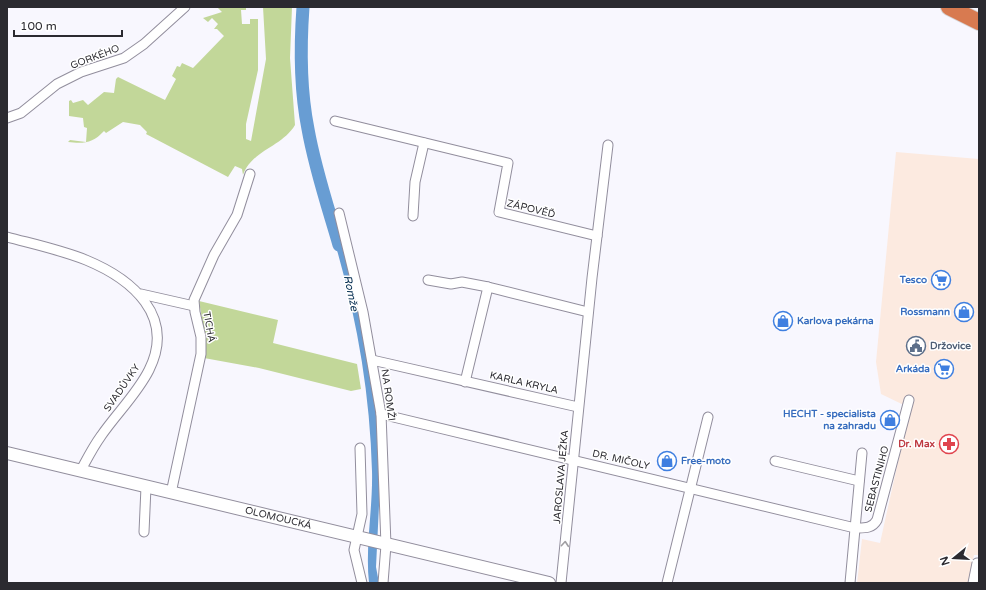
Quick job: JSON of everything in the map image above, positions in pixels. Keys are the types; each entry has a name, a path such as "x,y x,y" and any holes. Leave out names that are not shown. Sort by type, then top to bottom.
{"highway":[{"path":"948,7 979,22"}],"street":[{"name":"GORKÉHO","path":"7,118 22,113 57,84 81,72 124,58 144,44 185,7"},
{"name":"ZÁPOVĚĎ","path":"335,121 508,163 499,212 597,236"},
{"path":"413,216 415,182 424,143"},
{"name":"JAROSLAVA JEŽKA","path":"561,583 588,312 608,145"},
{"name":"TICHÁ","path":"171,493 201,354 201,337 194,306 201,281 237,215 250,174"},
{"name":"NA ROMŽI","path":"340,213 363,312 381,414 386,544 383,583"},
{"name":"SVADŮVKY","path":"7,237 86,260 108,271 141,294 157,328 158,343 155,355 145,378 96,442 81,470"},
{"path":"428,280 451,284 462,282 488,287 588,312"},
{"path":"465,382 488,287"},
{"path":"141,294 194,306"},
{"name":"KARLA KRYLA","path":"372,360 578,407"},
{"name":"SEBASTINIHO","path":"855,528 870,527 877,520 909,400"},
{"name":"DR. MIČOLY","path":"381,414 691,487 855,528"},
{"path":"667,583 708,417"},
{"path":"360,448 362,514 355,556 362,583"},
{"name":"OLOMOUCKÁ","path":"7,453 549,583"},
{"name":"SEBASTINIHO","path":"850,583 862,453"},
{"name":"SEBASTINIHO","path":"775,461 859,481"},
{"path":"144,532 146,486"},
{"path":"973,583 977,563"}],"shaded area":[{"path":"896,152 979,159 979,555 974,555 968,583 857,583 862,539 880,543 910,408 881,394 876,362"}],"green space":[{"path":"217,7 246,7 246,10 241,10 242,24 250,24 250,19 258,19 258,70 246,124 246,139 251,141 266,59 263,7 292,7 290,58 295,125 283,139 253,160 243,175 242,169 235,166 228,177 146,134 147,132 140,125 123,122 106,133 104,131 96,138 88,142 79,143 68,142 70,140 86,142 87,128 84,127 83,118 69,116 69,101 71,100 73,103 83,100 88,105 104,92 114,93 116,79 118,77 165,100 176,79 172,76 177,66 180,67 182,63 193,68 224,36 217,29 214,29 218,24 212,18 208,22 203,18 222,12"},
{"path":"199,301 278,320 273,343 357,364 361,389 351,391 259,368 204,358 206,343"}],"water":[{"path":"339,227 364,332 376,413 380,485 376,567 379,583 369,583 368,541 372,471 371,440 360,349 340,259 331,230"}],"waterway":[{"name":"Romže","path":"303,7 301,68 305,114 318,173 339,245"}],"place":[{"name":"Tesco","path":"941,280"},
{"name":"Rossmann","path":"964,312"},
{"name":"Karlova pekárna","path":"783,321"},
{"name":"Držovice","path":"916,346"},
{"name":"Arkáda","path":"944,369"},
{"name":"HECHT - specialista na zahradu","path":"890,420"},
{"name":"Dr. Max","path":"949,444"},
{"name":"Free-moto","path":"667,461"}]}
